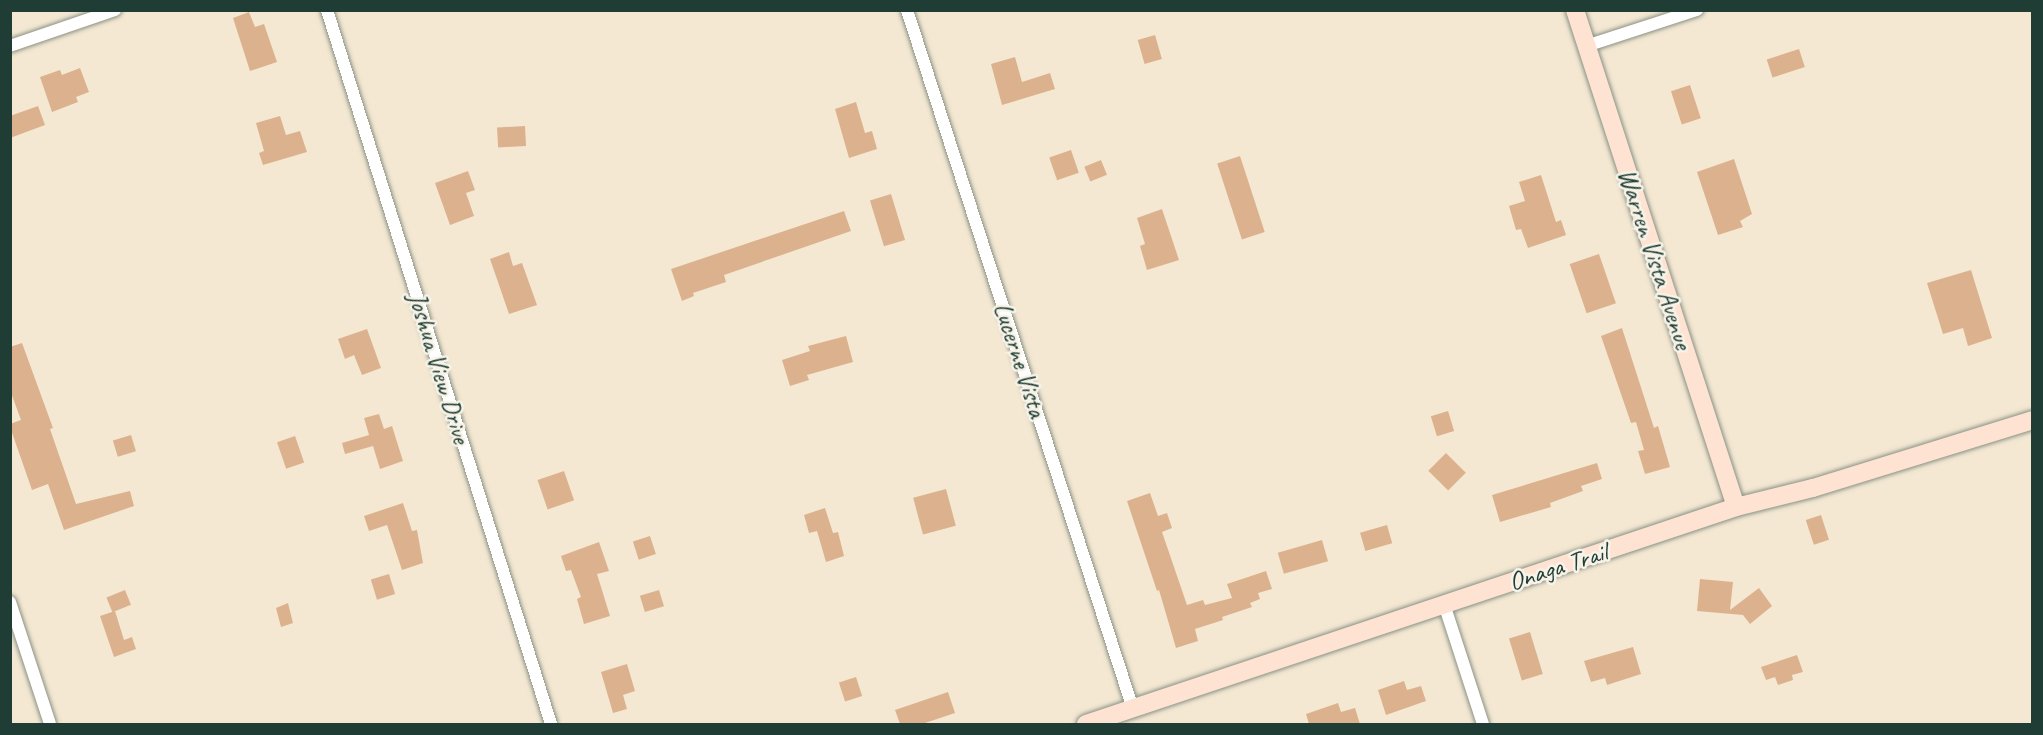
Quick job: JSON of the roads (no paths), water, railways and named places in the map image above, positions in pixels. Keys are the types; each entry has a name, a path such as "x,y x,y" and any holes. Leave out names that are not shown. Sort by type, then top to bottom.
{"street":[{"path":"10,46 115,10"},
{"name":"Joshua View Drive","path":"327,10 551,724"},
{"name":"Lucerne Vista","path":"907,10 1133,709"},
{"name":"Warren Vista Avenue","path":"1575,10 1736,507"},
{"path":"1586,46 1697,10"},
{"name":"Onaga Trail","path":"1086,724 1736,507 1822,486 2032,420"},
{"path":"10,602 50,724"},
{"path":"1444,604 1483,724"}]}
